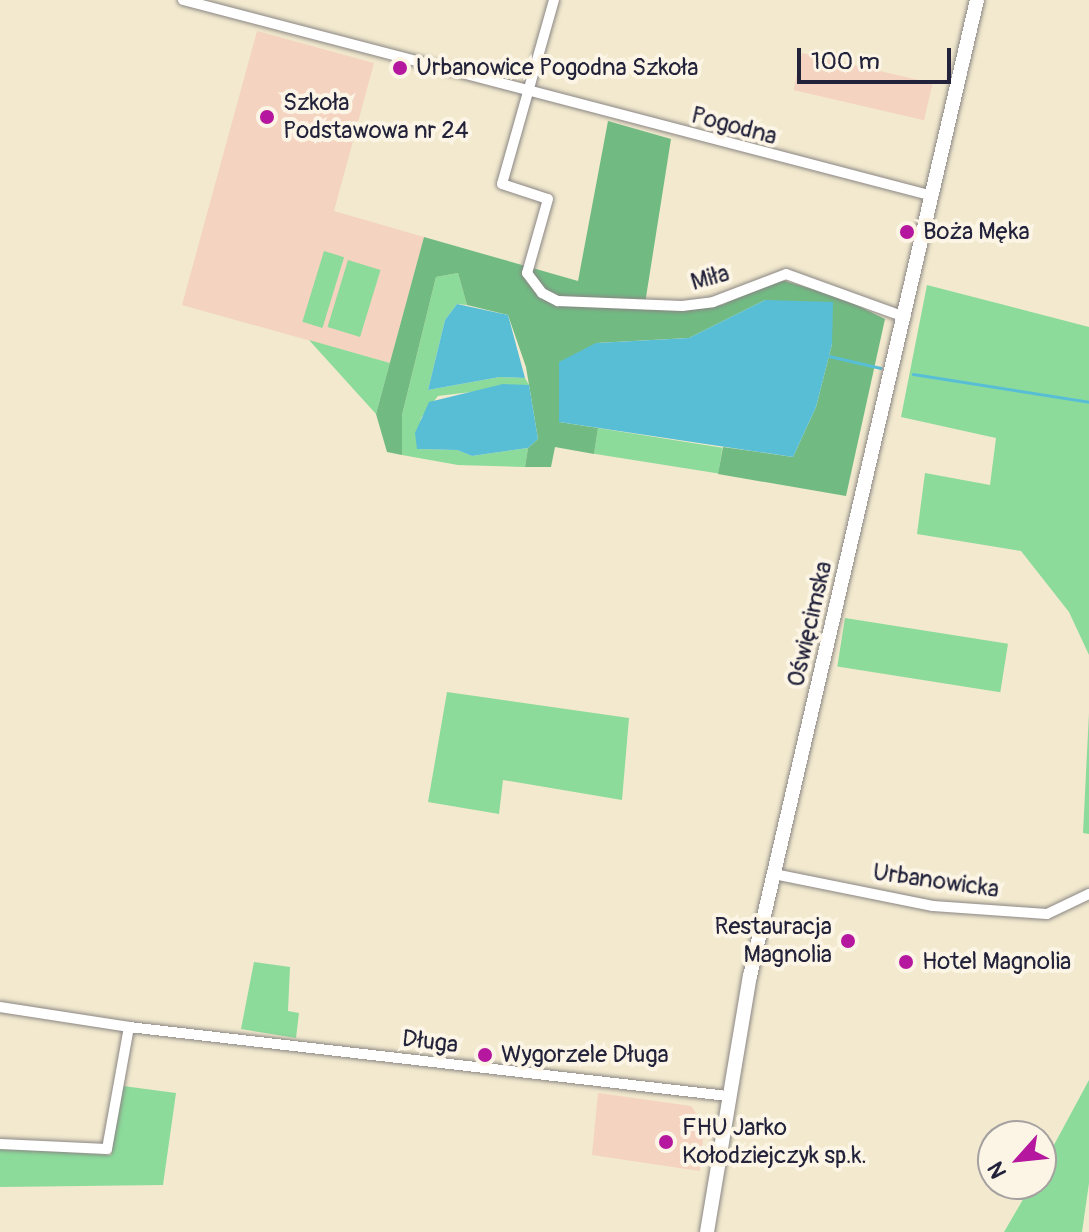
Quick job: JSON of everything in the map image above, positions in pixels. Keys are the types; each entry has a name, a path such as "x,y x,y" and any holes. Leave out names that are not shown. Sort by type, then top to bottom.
{"highway":[{"name":"Oświęcimska","path":"968,28 969,0"},
{"name":"Oświęcimska","path":"707,1232 727,1096 774,874 933,196 968,28 977,0"}],"street":[{"name":"Pogodna","path":"183,0 526,93 933,196"},
{"path":"526,93 554,0"},
{"name":"Miła","path":"526,93 502,184 548,199 527,273 542,293 558,301 682,306 713,302 786,274 905,317"},
{"name":"Urbanowicka","path":"774,874 933,906 1047,914 1089,894"},
{"name":"Długa","path":"0,1007 129,1027 727,1096"},
{"path":"0,1144 107,1149 129,1027"}],"shaded area":[{"path":"257,31 374,63 334,211 424,237 390,363 182,305"},
{"path":"802,53 933,83 924,120 793,90"},
{"path":"598,1093 691,1106 704,1125 700,1171 592,1155"}],"green space":[{"path":"608,121 671,139 644,310 722,305 778,279 842,298 885,319 846,496 718,474 723,447 793,457 816,407 832,344 765,300 689,338 596,343 559,422 598,428 594,454 555,447 551,467 525,467 528,448 538,439 526,367 508,315 467,305 458,273 436,277 402,415 402,455 387,452 376,414 424,237 578,281"},
{"path":"324,251 344,257 322,328 302,322"},
{"path":"348,260 381,270 360,337 328,327"},
{"path":"458,273 467,305 457,304 445,320 428,390 500,377 525,378 529,385 438,396 421,418 417,449 457,450 472,456 528,448 525,467 458,465 402,455 402,415 436,277"},
{"path":"927,285 1089,327 1089,655 1069,612 1021,551 917,534 925,473 990,485 996,438 901,417"},
{"path":"309,340 390,363 376,414"},
{"path":"598,428 722,448 718,473 594,454"},
{"path":"845,618 1008,644 1000,692 837,666"},
{"path":"447,692 629,718 622,800 503,780 499,814 428,802"},
{"path":"1089,713 1089,834 1083,833"},
{"path":"254,962 290,967 288,1011 299,1013 296,1038 241,1029"},
{"path":"1089,1080 1089,1183 1082,1232 1004,1232 1023,1200 1057,1200 1057,1139"},
{"path":"123,1086 176,1093 163,1185 0,1187 0,1148 111,1155"}],"water":[{"path":"765,300 833,302 832,344 816,407 793,457 559,422 559,362 596,343 689,338"},
{"path":"457,304 508,315 525,378 500,377 428,390 445,320"},
{"path":"503,384 529,385 538,439 528,448 472,456 457,450 417,449 415,433 429,402"}],"waterway":[{"path":"829,356 881,368"},
{"path":"913,374 1089,402"}],"place":[{"name":"Urbanowice Pogodna Szkoła","path":"400,68"},
{"name":"Szkoła Podstawowa nr 24","path":"267,117"},
{"name":"Boża Męka","path":"907,232"},
{"name":"Restauracja Magnolia","path":"848,941"},
{"name":"Hotel Magnolia","path":"906,962"},
{"name":"Wygorzele Długa","path":"485,1055"},
{"name":"FHU Jarko Kołodziejczyk sp.k.","path":"666,1142"}]}
